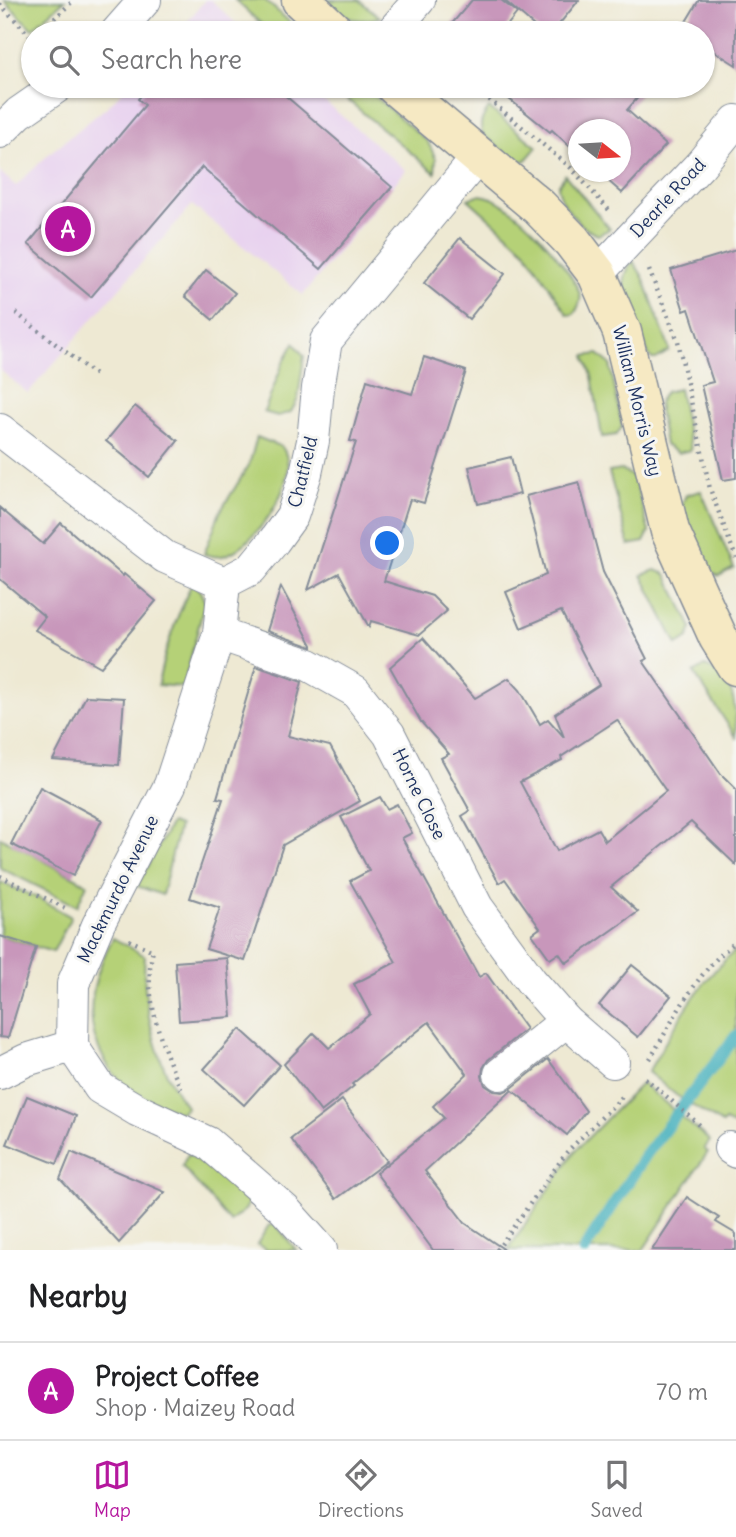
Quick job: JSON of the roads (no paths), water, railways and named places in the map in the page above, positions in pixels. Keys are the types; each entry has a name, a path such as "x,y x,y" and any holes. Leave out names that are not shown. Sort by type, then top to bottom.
{"street":[{"path":"127,21 145,0"},
{"path":"301,0 323,21"},
{"path":"401,21 419,0"},
{"path":"0,132 19,113 41,98"},
{"name":"William Morris Way","path":"410,98 480,156 564,233 597,274 622,332 670,531 718,636 736,666"},
{"name":"Dearle Road","path":"597,274 700,165 736,121"},
{"name":"Chatfield","path":"224,583 251,569 292,516 313,441 326,341 480,156"},
{"path":"0,430 165,557 224,583"},
{"name":"Mackmurdo Avenue","path":"72,1046 73,984 98,925 170,785 219,634 224,583"},
{"name":"Horne Close","path":"219,634 309,665 355,691 390,734 477,907 531,981 566,1021 613,1062"},
{"path":"500,1074 566,1021"},
{"path":"0,1073 26,1060 72,1046 100,1088 137,1110 208,1143 284,1209 321,1250"}],"waterway":[{"path":"584,1250 647,1153 736,1036"}],"place":[{"name":"Project Coffee","path":"68,229"}]}
